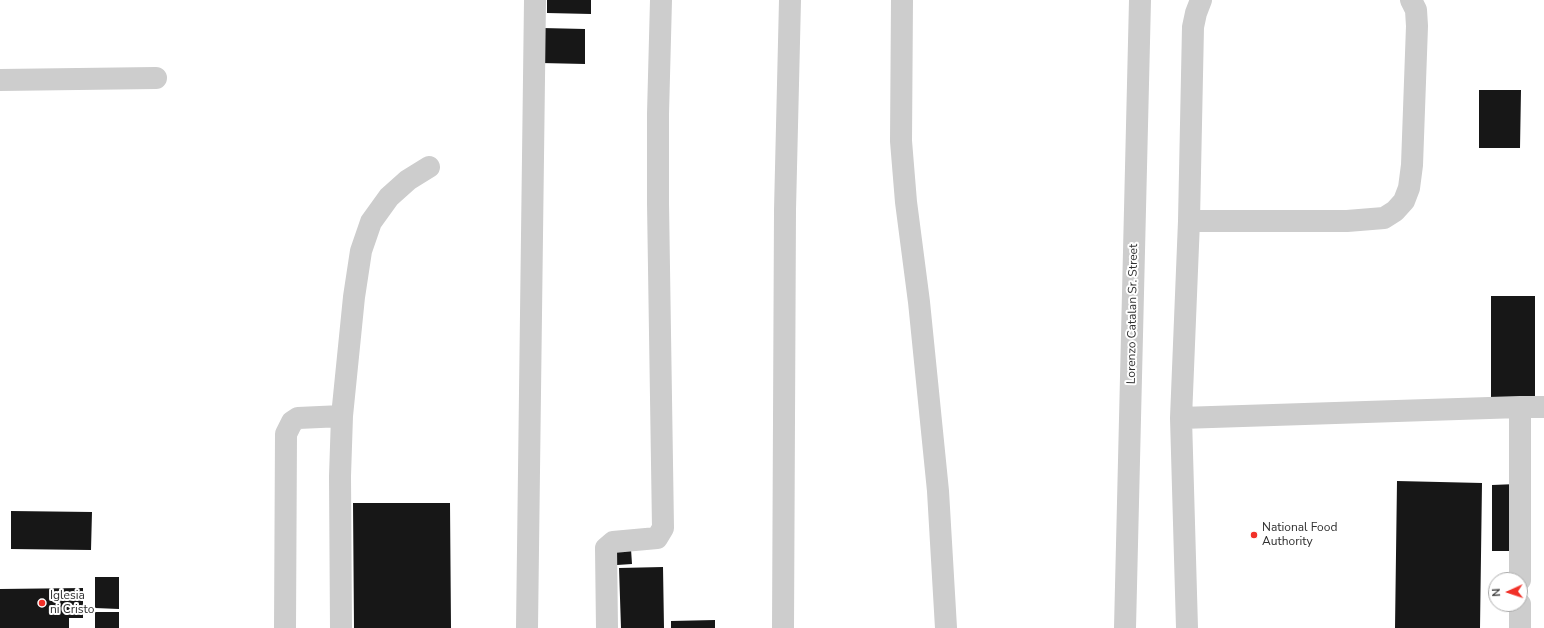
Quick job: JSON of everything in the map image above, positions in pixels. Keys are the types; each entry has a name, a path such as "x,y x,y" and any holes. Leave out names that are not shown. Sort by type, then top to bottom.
{"street":[{"path":"526,628 535,0"},
{"path":"607,628 606,548 614,542 657,538 663,528 658,188 661,0"},
{"path":"783,628 785,218 790,0"},
{"path":"902,0 901,141 906,202 919,302 938,491 946,628"},
{"name":"Lorenzo Catalan Sr. Street","path":"1125,628 1140,0"},
{"path":"1186,628 1181,418 1189,221 1193,27 1201,0"},
{"path":"1189,221 1347,221 1384,218 1395,211 1404,201 1409,188 1412,165 1417,26 1416,10 1412,0"},
{"path":"0,80 156,78"},
{"path":"341,628 340,476 342,416 360,250 371,222 389,197 408,180 429,168"},
{"path":"1181,418 1544,407"},
{"path":"1520,408 1520,572"},
{"path":"285,628 286,434 292,422 298,418 342,416"},
{"path":"1520,612 1520,628"}],"building":[{"path":"547,0 591,0 591,14 547,13"},
{"path":"542,28 585,29 585,64 541,63"},
{"path":"1479,90 1521,90 1520,148 1479,148"},
{"path":"1491,296 1535,296 1535,397 1491,397"},
{"path":"1397,481 1482,483 1480,628 1395,628"},
{"path":"1517,484 1517,551 1492,551 1492,485"},
{"path":"353,503 450,503 451,628 354,628"},
{"path":"11,511 92,512 91,550 11,549"},
{"path":"631,549 632,564 617,565 617,550"},
{"path":"663,567 664,628 621,628 619,568"},
{"path":"95,577 119,577 119,609 95,608"},
{"name":"Iglesia ni Cristo","path":"83,588 83,618 69,618 69,628 0,628 0,589"},
{"path":"95,612 119,612 119,628 95,628"},
{"path":"715,620 715,628 671,628 671,621"}],"place":[{"name":"National Food Authority","path":"1254,535"},
{"name":"Iglesia ni Cristo","path":"42,603"}]}
